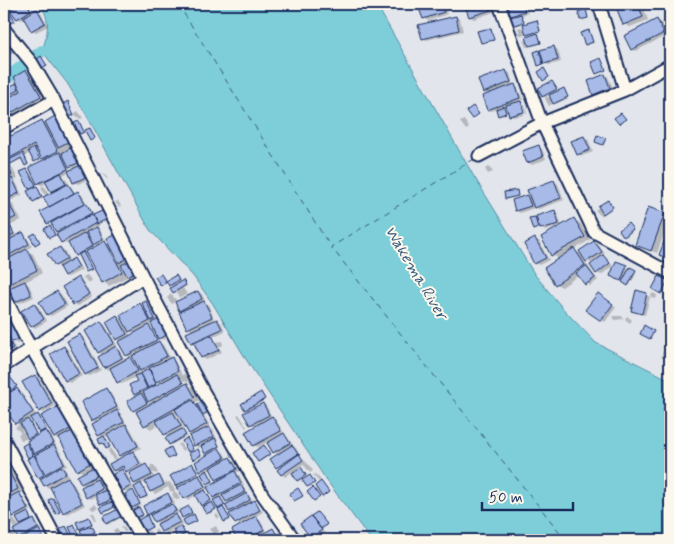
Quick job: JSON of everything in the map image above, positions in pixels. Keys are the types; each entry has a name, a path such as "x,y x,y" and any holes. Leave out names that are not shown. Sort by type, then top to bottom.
{"street":[{"path":"499,4 542,122 594,232 670,272"},
{"path":"599,4 624,90"},
{"path":"4,29 32,62 54,100 142,277 204,391 258,486 295,540"},
{"path":"479,156 542,122 624,90 670,65"},
{"path":"4,128 54,100"},
{"path":"4,366 142,277"},
{"path":"4,295 32,348 142,540"},
{"path":"4,440 57,540"}],"water":[{"name":"Wakema River","path":"40,4 376,4 473,175 535,275 565,311 596,343 670,380 670,540 371,540 327,481 249,364 213,304 193,276 150,230 87,116 67,83 42,51 46,38 47,21"}],"building":[{"path":"19,4 27,4 31,10 17,19 10,10"},
{"path":"441,4 444,12 423,19 418,6"},
{"path":"488,4 491,10 469,17 465,6"},
{"path":"523,4 525,11 508,17 505,8"},
{"path":"615,4 638,4 643,17 623,25"},
{"path":"37,9 45,23 31,31 23,17"},
{"path":"586,9 588,18 580,20 578,12"},
{"path":"10,12 15,20 9,24 4,17"},
{"path":"521,14 524,22 510,27 507,18"},
{"path":"456,16 459,30 422,39 418,25"},
{"path":"657,19 664,33 631,50 624,36"},
{"path":"537,20 540,31 526,35 523,24"},
{"path":"491,28 494,40 481,43 477,31"},
{"path":"589,30 593,42 585,45 580,33"},
{"path":"538,33 541,43 529,46 526,37"},
{"path":"554,46 558,60 544,64 540,50"},
{"path":"539,50 543,64 538,66 534,52"},
{"path":"41,56 47,66 41,70 36,60"},
{"path":"601,58 606,70 596,74 591,62"},
{"path":"544,68 549,77 543,81 538,72"},
{"path":"26,70 41,96 4,117 4,100 21,91 14,77"},
{"path":"506,70 511,82 483,93 478,80"},
{"path":"605,74 610,88 593,95 588,81"},
{"path":"552,81 557,89 542,97 538,88"},
{"path":"16,83 19,89 9,95 6,89"},
{"path":"515,84 520,98 487,110 482,96"},
{"path":"564,88 568,97 553,104 549,95"},
{"path":"68,101 74,115 69,117 63,104"},
{"path":"521,101 524,112 509,116 506,105"},
{"path":"473,106 479,114 472,119 466,111"},
{"path":"504,106 506,113 498,116 496,109"},
{"path":"621,113 626,119 619,124 614,118"},
{"path":"55,116 68,142 58,147 45,122"},
{"path":"42,120 58,151 42,159 34,145 8,159 4,151 4,136 9,133 11,136"},
{"path":"79,121 84,132 80,134 74,123"},
{"path":"90,128 95,138 90,141 85,130"},
{"path":"597,135 606,138 603,145 595,142"},
{"path":"584,136 590,150 577,155 571,141"},
{"path":"539,145 543,157 527,163 522,151"},
{"path":"72,147 80,162 69,167 62,153"},
{"path":"34,148 40,159 34,162 28,151"},
{"path":"60,152 68,169 37,184 29,167"},
{"path":"23,153 28,164 25,166 21,158 11,164 9,160"},
{"path":"4,159 12,175 4,180"},
{"path":"81,165 86,177 73,183 68,171"},
{"path":"27,169 36,185 29,189 20,172"},
{"path":"61,173 66,184 51,192 45,181"},
{"path":"12,178 19,193 7,199 4,191 4,182"},
{"path":"554,180 561,198 534,208 527,190"},
{"path":"68,184 74,193 49,207 43,197"},
{"path":"37,186 42,197 33,202 27,191"},
{"path":"517,190 518,196 505,199 504,192"},
{"path":"78,191 85,203 47,224 40,212"},
{"path":"527,195 531,206 515,211 512,200"},
{"path":"6,198 16,217 4,223 4,199"},
{"path":"608,200 613,207 603,214 598,206"},
{"path":"86,203 92,213 56,232 51,223"},
{"path":"648,207 665,213 651,251 635,245"},
{"path":"555,210 559,224 540,229 536,216"},
{"path":"102,211 107,219 97,224 93,215"},
{"path":"92,214 96,223 61,243 56,234"},
{"path":"535,217 538,228 533,230 529,218"},
{"path":"574,218 585,237 551,256 541,237"},
{"path":"9,223 14,234 4,239 4,226"},
{"path":"628,223 633,229 624,237 619,230"},
{"path":"50,225 55,235 49,238 44,229"},
{"path":"670,225 670,259 659,255"},
{"path":"97,227 103,239 93,245 86,232"},
{"path":"23,232 29,244 4,258 4,243"},
{"path":"35,233 40,242 35,245 30,236"},
{"path":"85,233 92,246 75,256 68,243"},
{"path":"117,234 129,257 119,263 107,239"},
{"path":"535,238 546,258 534,264 524,244"},
{"path":"105,241 122,272 102,283 85,252"},
{"path":"594,241 602,252 586,262 579,251"},
{"path":"60,247 67,259 55,266 47,254"},
{"path":"574,248 585,265 555,285 544,268"},
{"path":"27,249 37,270 7,285 4,279 4,261"},
{"path":"83,252 92,269 86,272 78,255"},
{"path":"603,255 610,263 596,274 590,265"},
{"path":"74,258 79,267 64,276 59,267"},
{"path":"131,260 137,271 127,276 121,265"},
{"path":"616,261 627,265 621,281 610,276"},
{"path":"586,266 595,278 585,285 576,273"},
{"path":"630,267 636,270 628,286 622,282"},
{"path":"161,274 166,282 161,286 155,277"},
{"path":"176,275 179,280 169,286 166,281"},
{"path":"659,276 668,281 661,294 652,289"},
{"path":"78,277 89,294 73,305 62,287"},
{"path":"183,280 186,285 173,293 170,288"},
{"path":"25,281 31,295 15,302 9,288"},
{"path":"636,290 647,293 642,314 631,311"},
{"path":"57,291 65,304 47,315 39,302"},
{"path":"198,291 202,299 179,311 175,302"},
{"path":"598,293 613,304 601,321 585,310"},
{"path":"146,301 155,319 151,321 142,303"},
{"path":"204,301 212,317 187,329 179,312"},
{"path":"34,303 44,319 31,327 21,311"},
{"path":"140,303 150,321 129,332 120,315"},
{"path":"117,315 127,334 116,340 106,322"},
{"path":"161,318 169,334 158,339 151,323"},
{"path":"217,319 222,329 191,343 186,333"},
{"path":"13,321 22,337 12,342 4,327"},
{"path":"101,321 114,343 98,353 85,331"},
{"path":"149,325 157,340 126,356 118,342"},
{"path":"644,325 654,331 650,339 640,334"},
{"path":"4,332 13,348 4,353"},
{"path":"80,334 98,368 85,375 67,341"},
{"path":"212,335 219,350 201,358 194,343"},
{"path":"159,341 167,356 140,371 132,356"},
{"path":"64,346 79,374 65,381 50,354"},
{"path":"116,346 122,358 104,368 98,357"},
{"path":"130,357 138,371 117,383 110,368"},
{"path":"172,357 178,371 156,382 149,368"},
{"path":"149,369 156,384 148,388 141,373"},
{"path":"7,373 17,386 10,391 4,383 4,375"},
{"path":"140,374 147,388 134,395 129,385 137,381 134,376"},
{"path":"177,374 183,383 148,402 143,392"},
{"path":"35,375 52,404 39,412 22,382"},
{"path":"187,383 195,397 144,426 136,412"},
{"path":"17,388 33,412 15,424 4,407 4,396"},
{"path":"106,388 117,407 91,421 81,402"},
{"path":"261,392 265,399 245,410 241,404"},
{"path":"141,393 147,403 133,411 127,401"},
{"path":"193,400 207,424 189,434 175,409"},
{"path":"203,401 209,411 203,415 197,404"},
{"path":"263,403 269,415 250,425 243,413"},
{"path":"61,405 74,427 54,438 41,416"},
{"path":"117,410 124,422 98,436 92,424"},
{"path":"173,412 181,426 164,435 156,421"},
{"path":"38,414 46,429 39,433 30,418"},
{"path":"272,416 281,431 253,446 245,432"},
{"path":"28,419 36,434 28,439 20,423"},
{"path":"126,424 138,446 119,456 107,435"},
{"path":"209,427 214,437 194,446 189,436"},
{"path":"182,429 186,435 169,445 165,438"},
{"path":"46,430 54,443 34,454 27,441"},
{"path":"74,430 92,462 77,471 59,438"},
{"path":"284,433 290,443 273,453 267,443"},
{"path":"104,436 110,447 106,449 103,443 100,444 98,439"},
{"path":"187,438 193,449 188,452 182,441"},
{"path":"215,438 219,446 205,454 201,446"},
{"path":"27,443 33,455 28,458 22,446"},
{"path":"54,445 64,463 45,474 35,455"},
{"path":"264,445 270,454 258,462 252,453"},
{"path":"292,445 298,454 276,468 270,459"},
{"path":"171,447 175,456 168,459 164,451"},
{"path":"219,448 225,458 200,471 195,462"},
{"path":"198,449 201,455 193,460 189,453"},
{"path":"133,451 140,464 126,472 123,466 113,471 109,464"},
{"path":"299,454 303,460 281,475 277,470"},
{"path":"34,455 44,475 38,478 27,459"},
{"path":"230,457 237,469 216,480 210,468"},
{"path":"4,462 18,489 4,496"},
{"path":"192,463 198,473 176,486 170,476"},
{"path":"146,464 152,475 134,484 129,473"},
{"path":"61,466 66,473 44,486 40,479"},
{"path":"95,466 100,474 81,484 77,476"},
{"path":"301,467 306,475 297,481 292,473"},
{"path":"122,469 131,486 122,491 113,474"},
{"path":"207,470 213,481 207,484 201,474"},
{"path":"235,471 241,483 213,498 207,487"},
{"path":"159,475 164,485 150,492 145,482"},
{"path":"199,475 205,487 184,499 177,488"},
{"path":"310,475 315,483 307,487 302,480"},
{"path":"68,477 82,503 63,513 50,487"},
{"path":"97,479 102,489 86,498 81,487"},
{"path":"321,481 329,492 322,497 315,486"},
{"path":"141,483 147,496 140,499 134,487"},
{"path":"241,485 245,492 226,502 222,495"},
{"path":"313,487 320,497 314,501 307,492"},
{"path":"298,488 303,496 294,501 289,494"},
{"path":"106,490 111,500 100,505 95,495"},
{"path":"133,490 140,504 132,508 125,494"},
{"path":"205,490 211,500 201,506 195,495"},
{"path":"19,492 28,509 13,517 4,500"},
{"path":"168,493 172,502 147,515 143,506"},
{"path":"247,493 250,500 229,512 225,505"},
{"path":"220,497 225,505 218,509 213,500"},
{"path":"53,498 60,512 56,514 48,500"},
{"path":"255,500 260,510 235,524 229,514"},
{"path":"112,502 114,507 103,513 100,507"},
{"path":"212,502 216,509 206,514 202,507"},
{"path":"172,504 176,511 154,522 150,515"},
{"path":"189,506 192,513 182,518 179,511"},
{"path":"139,507 143,515 135,518 132,511"},
{"path":"223,507 230,519 224,522 218,510"},
{"path":"118,509 122,516 106,524 103,517"},
{"path":"28,512 31,520 20,525 16,518"},
{"path":"317,512 327,524 321,529 311,516"},
{"path":"176,514 180,522 161,532 157,524"},
{"path":"194,514 197,521 186,526 183,520"},
{"path":"147,515 152,527 144,531 138,520"},
{"path":"256,516 264,530 246,540 237,540 232,530"},
{"path":"311,516 322,530 311,538 300,524"},
{"path":"89,517 92,524 79,529 76,522"},
{"path":"34,519 38,528 18,539 13,530"},
{"path":"74,524 80,537 75,540 69,527"},
{"path":"66,526 71,536 66,539 60,529"},
{"path":"92,526 95,532 83,537 80,530"},
{"path":"181,526 185,534 177,538 173,530"},
{"path":"273,528 279,539 256,540 255,538"},
{"path":"39,529 43,537 37,540 26,540 25,537"}],"waterway":[{"path":"33,58 42,51"},
{"path":"4,81 26,63"}],"ferry route":[{"path":"178,4 330,246"},
{"path":"474,159 331,247 566,540"}]}
